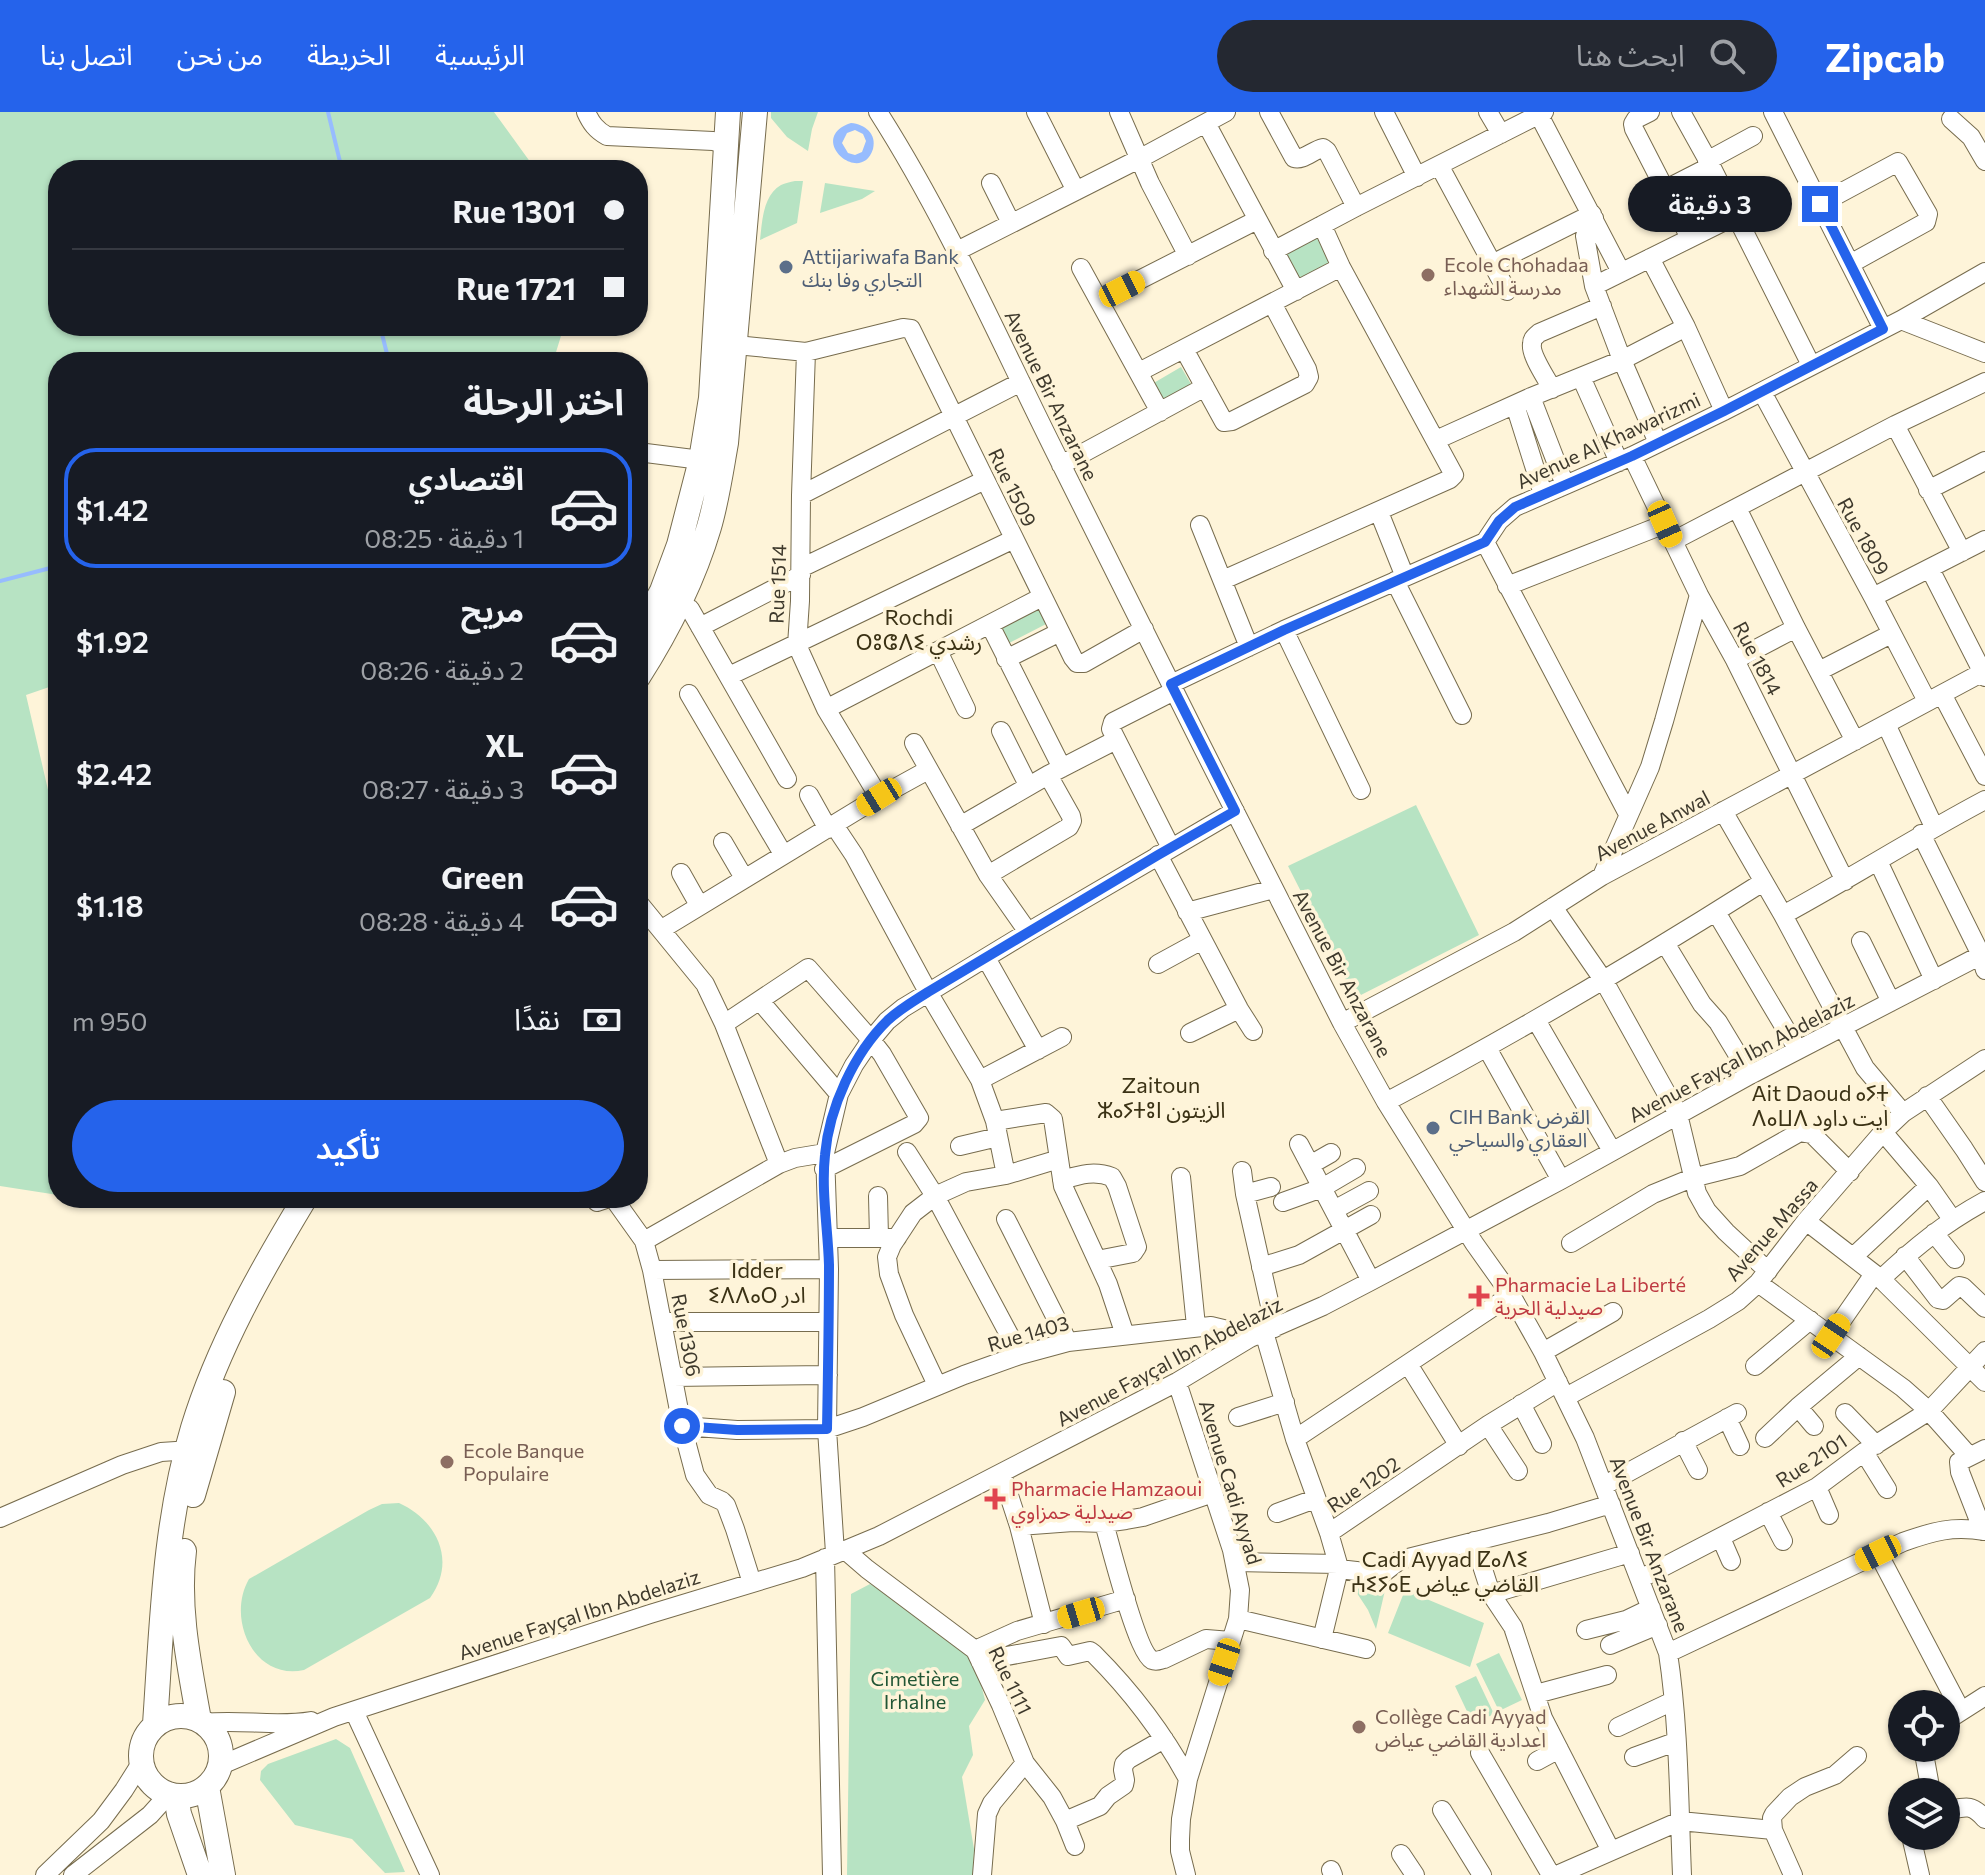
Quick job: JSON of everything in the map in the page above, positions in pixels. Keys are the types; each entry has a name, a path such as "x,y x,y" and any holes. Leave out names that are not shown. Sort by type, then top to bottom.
{"main road":[{"path":"648,616 662,591 679,545 701,460 711,398 728,112"},
{"path":"648,660 685,593 709,528 726,443 755,112"},
{"path":"202,1721 187,1653 182,1598 183,1558 195,1454 193,1427 232,1330 265,1264 299,1208"},
{"path":"155,1724 170,1540 195,1454 217,1409 232,1367 279,1270 316,1208"},
{"path":"176,1715 202,1721 212,1730 219,1744 221,1761 213,1776 193,1795 172,1795 155,1788 141,1763 143,1741 155,1724 165,1718 176,1715"},
{"path":"213,1776 223,1875"},
{"path":"172,1795 200,1875"}],"street":[{"path":"586,112 599,132 607,136 725,144"},
{"name":"Avenue Bir Anzarane","path":"878,112 957,251 1061,465 1342,1023 1386,1102 1511,1295 1562,1389 1605,1485 1668,1653 1682,1875"},
{"path":"1036,112 1076,191"},
{"path":"1119,112 1150,183 1188,256"},
{"path":"957,251 1226,112"},
{"path":"1269,112 1294,158 1300,159 1323,148 1327,151 1356,207"},
{"path":"1488,112 1501,134"},
{"path":"1650,112 1633,124 1690,238"},
{"path":"1681,112 1811,365"},
{"path":"1773,112 1883,329"},
{"path":"1387,113 1417,177"},
{"path":"1273,251 1542,113 1621,272"},
{"path":"1951,119 1971,137 1985,161"},
{"path":"1206,123 1296,291"},
{"path":"1664,190 1753,136"},
{"path":"1820,204 1898,162 1928,214 1926,222 1850,264"},
{"path":"1439,165 1507,291"},
{"path":"991,183 1011,223"},
{"path":"1492,264 1593,216"},
{"path":"1593,216 1585,236 1594,286 1658,443"},
{"path":"1594,286 1735,216"},
{"path":"1100,300 1257,220"},
{"path":"1223,580 1379,512 1454,475 1341,267 1322,225"},
{"path":"1650,258 1724,411"},
{"path":"1139,372 1341,267"},
{"path":"1081,268 1160,412"},
{"name":"Avenue Al Khawarizmi","path":"1116,740 1111,729 1113,722 1173,687 1284,630 1485,542 1499,521 1515,507 1625,459 1762,392 1901,320 1985,272"},
{"path":"1184,349 1221,418 1227,423 1305,384 1309,377 1307,369 1272,303"},
{"path":"1552,389 1531,347 1533,339 1539,333 1602,306"},
{"path":"1901,320 1985,353"},
{"path":"1436,440 1622,360 1686,327"},
{"name":"Rue 1509","path":"806,352 903,328 911,329 1073,658 1077,663 1084,663 1144,629"},
{"path":"736,345 806,352"},
{"name":"Rue 1514","path":"806,352 797,645 826,709 879,797"},
{"name":"Rue 1814","path":"1581,377 1669,532 1845,881"},
{"path":"801,495 1021,382"},
{"path":"1507,586 1737,508 1895,425 1985,382"},
{"path":"1061,465 1205,387"},
{"name":"Rue 1809","path":"1762,392 1891,634 1985,776"},
{"path":"1523,401 1565,485"},
{"path":"1523,401 1543,494"},
{"path":"1873,597 1977,548 1928,490 1895,425"},
{"path":"648,453 701,460"},
{"path":"1928,490 1985,461"},
{"path":"700,627 801,571 985,480"},
{"path":"1737,508 1855,741"},
{"path":"1379,512 1400,579 1462,715"},
{"path":"1200,525 1249,647"},
{"path":"729,676 1014,539"},
{"path":"1485,542 1628,814"},
{"path":"1930,569 1984,674"},
{"path":"1602,876 1655,751 1699,595"},
{"path":"826,709 1042,597"},
{"path":"690,609 787,779"},
{"path":"988,875 1069,827 1072,821 1055,771 990,625"},
{"path":"1735,660 1796,628"},
{"path":"1284,630 1361,790"},
{"path":"1006,659 1060,632"},
{"path":"1819,671 1891,634"},
{"path":"938,651 966,709"},
{"name":"Avenue Anwal","path":"1342,1023 1514,932 1602,876 1984,674"},
{"path":"689,694 783,854"},
{"path":"1886,724 1927,831 1984,959"},
{"path":"1001,731 1028,785"},
{"path":"960,826 1028,785 1116,740 1187,912 1253,1031"},
{"path":"914,743 988,875 1028,932"},
{"path":"662,929 928,770"},
{"path":"809,795 854,855 980,1080 996,1129 1006,1175"},
{"path":"1783,915 1985,800"},
{"path":"832,1875 835,1554 827,1429 829,1269 824,1161 839,1094 871,1040 903,1008 1235,811"},
{"path":"1723,811 1865,1068 1903,1113"},
{"path":"723,842 744,878"},
{"path":"1878,861 1934,980"},
{"path":"681,873 699,905"},
{"path":"1386,1102 1604,981 1763,882"},
{"path":"1187,912 1274,889"},
{"path":"1553,907 1604,981 1678,1114 1692,1178 1707,1211 1763,1277 1810,1320 1903,1388 1977,1452 1959,1462 1960,1472 1984,1531 1951,1529 1933,1532 1878,1553 1668,1653"},
{"path":"1716,912 1798,1050"},
{"path":"648,913 705,984 779,1164"},
{"path":"1158,964 1202,940"},
{"path":"1861,941 1891,1002"},
{"path":"1665,943 1750,1075"},
{"path":"986,958 1038,1050"},
{"name":"Avenue Fayçal Ibn Abdelaziz","path":"202,1721 302,1723 334,1717 802,1568 879,1536 1177,1382 1263,1333 1371,1281 1750,1075 1934,980 1984,959"},
{"path":"644,1241 779,1164 795,1158 824,1161 914,1124 919,1118 882,1054 806,968 724,1024"},
{"path":"760,1001 839,1094"},
{"path":"1190,1033 1239,1009"},
{"path":"1536,1020 1612,1151"},
{"path":"980,1080 1062,1037"},
{"path":"1487,1048 1561,1180"},
{"name":"Avenue Massa","path":"1562,1389 1709,1319 1738,1301 1763,1277 1806,1221 1883,1132 1903,1113 1985,1059"},
{"path":"1927,1096 1985,1182"},
{"path":"960,1146 996,1129 1046,1113 1053,1119 1062,1180 1112,1295 1125,1335"},
{"path":"1571,1243 1653,1194 1692,1178 1740,1166 1800,1132 1812,1134 1850,1172"},
{"path":"1883,1132 1929,1186 1952,1219"},
{"path":"1299,1144 1371,1281"},
{"path":"907,1152 935,1196 1020,1355"},
{"path":"1310,1165 1331,1153"},
{"path":"828,1238 888,1237 935,1196 966,1182 1006,1175 1059,1159"},
{"path":"1283,1202 1322,1188 1356,1168"},
{"name":"Rue 1202","path":"1242,1171 1261,1267 1263,1333 1295,1439 1329,1533 1521,1404 1562,1389"},
{"path":"1062,1180 1086,1173 1101,1173 1112,1177 1117,1186 1137,1247 1133,1253 1097,1260"},
{"path":"1181,1177 1196,1326"},
{"path":"1853,1257 1929,1186"},
{"path":"1245,1194 1271,1187"},
{"path":"1334,1210 1369,1191"},
{"path":"878,1196 888,1237 889,1274 913,1337 937,1385"},
{"path":"1831,1336 1877,1276 1952,1219 1985,1201"},
{"name":"Rue 1306","path":"620,1208 644,1241 695,1475 709,1495 726,1505 752,1583"},
{"path":"1261,1267 1299,1255 1371,1215"},
{"path":"1006,1219 1068,1342"},
{"path":"1806,1221 1877,1276 1985,1382"},
{"path":"1934,1233 1955,1259"},
{"path":"1905,1256 1938,1299 1943,1300 1957,1288 1963,1287 1985,1308"},
{"path":"652,1270 829,1269"},
{"path":"1295,1439 1511,1295"},
{"path":"1543,1352 1613,1312"},
{"path":"1755,1366 1810,1320"},
{"path":"663,1322 828,1322"},
{"name":"Rue 1403","path":"682,1426 737,1430 827,1429 1020,1355 1068,1342 1196,1326 1263,1333"},
{"name":"Rue 2101","path":"1640,1579 1817,1487 1870,1448 1929,1411 1985,1351"},
{"path":"1765,1438 1859,1356"},
{"path":"1408,1364 1459,1446"},
{"path":"673,1377 828,1375"},
{"name":"Avenue Cadi Ayyad","path":"1177,1382 1235,1562 1240,1590 1238,1619 1188,1779 1180,1839 1186,1875"},
{"path":"1238,1417 1285,1402"},
{"path":"1521,1404 1542,1444"},
{"path":"1798,1407 1814,1426"},
{"path":"1845,1413 1870,1448 1887,1489"},
{"path":"1605,1485 1732,1416 1740,1446"},
{"path":"1488,1425 1518,1471"},
{"path":"1683,1441 1698,1470"},
{"path":"1,1516 122,1465 161,1452 195,1454"},
{"path":"1002,1474 1061,1646 1068,1656 1090,1651 1094,1654 1164,1739 1188,1779"},
{"path":"1817,1487 1829,1515"},
{"path":"1019,1526 1104,1523 1143,1517 1213,1493"},
{"path":"1277,1513 1315,1499"},
{"path":"1235,1562 1339,1566 1382,1574 1400,1560 1611,1504"},
{"path":"1768,1512 1783,1541"},
{"path":"1104,1523 1134,1624 1146,1653 1154,1661 1206,1639 1231,1641"},
{"path":"1322,1639 1339,1566 1329,1533"},
{"path":"1721,1538 1731,1561"},
{"path":"1474,1541 1491,1594 1513,1627 1543,1718 1611,1851"},
{"path":"1491,1594 1630,1553"},
{"path":"1878,1553 1942,1690"},
{"name":"Rue 1111","path":"835,1554 867,1569 978,1656 1025,1763 1052,1797 1075,1846"},
{"path":"978,1656 1017,1631 1126,1599"},
{"path":"1586,1630 1626,1620 1655,1617"},
{"path":"1610,1645 1655,1617"},
{"path":"1238,1619 1366,1649"},
{"path":"978,1656 1061,1646"},
{"path":"1536,1694 1607,1675"},
{"path":"1960,1712 1985,1696"},
{"path":"1618,1727 1673,1701"},
{"path":"354,1711 430,1875"},
{"name":"Avenue Fayçal Ibn Abdelaziz","path":"213,1776 334,1717"},
{"path":"1065,1821 1100,1806 1124,1785 1123,1770 1129,1759 1164,1739"},
{"path":"1634,1757 1675,1742"},
{"path":"1537,1761 1559,1749"},
{"path":"1480,1753 1554,1875 1680,1821 1772,1827"},
{"path":"1793,1875 1772,1827 1774,1814 1790,1797 1835,1775 1857,1756"},
{"path":"45,1875 101,1821 141,1763"},
{"path":"982,1875 987,1814 992,1803 1025,1763"},
{"path":"73,1875 172,1795"},
{"path":"1960,1809 1974,1809 1985,1819"},
{"path":"1442,1810 1482,1875"},
{"path":"1914,1850 1920,1875"},
{"path":"1401,1854 1415,1875"}],"green space":[{"path":"0,112 494,112 529,160 48,160 48,336 561,336 556,352 48,352 48,687 26,695 48,790 48,1193 0,1186"},
{"path":"771,112 818,112 808,151 787,137 771,118"},
{"path":"803,181 797,223 760,240 764,210 770,195 781,185"},
{"path":"825,183 875,191 862,199 820,213"},
{"path":"1319,235 1333,264 1299,280 1285,251"},
{"path":"1181,367 1191,384 1161,401 1152,384"},
{"path":"1040,603 1050,622 1009,643 1000,624"},
{"path":"1416,805 1479,935 1355,998 1288,866"},
{"path":"399,1503 424,1520 439,1543 442,1570 430,1598 304,1670 286,1671 271,1666 259,1657 249,1644 243,1628 243,1595 249,1579 369,1510 382,1504"},
{"path":"1349,1581 1386,1586 1376,1629 1368,1610"},
{"name":"Cimetière Irhalne","path":"870,1584 956,1638 974,1657 985,1700 969,1726 973,1755 962,1777 974,1849 973,1875 847,1875 851,1594"},
{"path":"1405,1590 1484,1623 1470,1667 1388,1633"},
{"path":"1499,1653 1522,1700 1499,1711 1476,1664"},
{"path":"1476,1676 1494,1714 1473,1724 1455,1686"},
{"path":"336,1739 350,1748 405,1872 385,1873 352,1839 295,1825 260,1780 261,1771 268,1764"}],"water":[{"path":"851,123 869,131 874,144 867,159 858,163 840,156 833,139 838,130","holes":["855,130 863,134 866,141 862,152 855,155 848,153 842,143 847,133"]}],"waterway":[{"path":"328,112 340,160"},
{"path":"382,336 386,352"},
{"path":"0,581 48,569"}],"place":[{"name":"Attijariwafa Bank التجاري وفا بنك","path":"786,267"},
{"name":"Ecole Chohadaa مدرسة الشهداء","path":"1428,275"},
{"name":"CIH Bank القرض العقاري والسياحي","path":"1433,1128"},
{"name":"Pharmacie La Liberté صيدلية الحرية","path":"1479,1296"},
{"name":"Ecole Banque Populaire","path":"447,1462"},
{"name":"Pharmacie Hamzaoui صيدلية حمزاوي","path":"995,1499"},
{"name":"Collège Cadi Ayyad اعدادية القاضي عياض","path":"1359,1727"}],"district":[{"name":"Rochdi ⵔⵓⵛⴷⵉ رشدي","path":"919,628"},
{"name":"Zaitoun ⵣⴰⵢⵜⵓⵏ الزيتون","path":"1161,1096"},
{"name":"Ait Daoud ⴰⵢⵜ ⴷⴰⵡⴷ ايت داود","path":"1820,1104"},
{"name":"Idder ⵉⴷⴷⴰⵔ ادر","path":"757,1282"},
{"name":"Cadi Ayyad ⵇⴰⴷⵉ ⵄⵉⵢⴰⴹ القاضي عياض","path":"1445,1570"}],"route":[{"path":"682,1426 737,1430 827,1429 829,1269 825,1153 839,1094 854,1065 887,1021 928,992 1235,811 1171,684 1284,630 1485,542 1499,521 1515,507 1632,456 1883,329 1820,204"}]}
